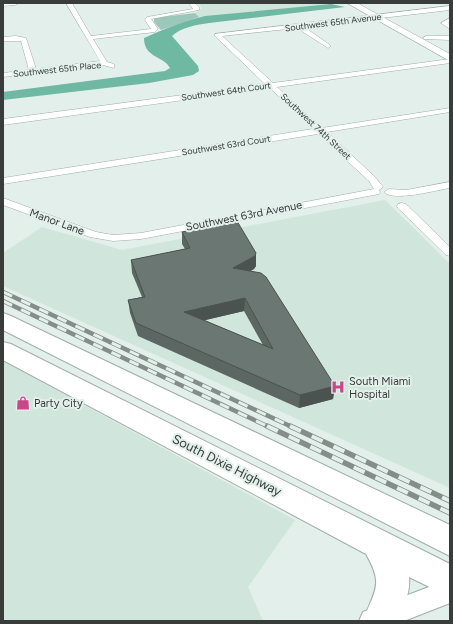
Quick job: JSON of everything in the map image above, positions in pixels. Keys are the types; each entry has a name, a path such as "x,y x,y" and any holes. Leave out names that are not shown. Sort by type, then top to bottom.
{"highway":[{"path":"3,321 450,541"},
{"name":"South Dixie Highway","path":"3,350 450,580"},
{"path":"377,543 389,562 394,582 391,596 377,619"}],"main road":[{"path":"3,4 15,3"},
{"path":"351,3 381,16 450,51"},
{"path":"362,3 450,60"}],"street":[{"path":"69,3 104,63"},
{"path":"89,38 153,31 154,28 148,19 150,17 195,11 197,9 192,3"},
{"name":"Southwest 65th Avenue","path":"217,35 450,8"},
{"path":"450,20 444,23 450,27"},
{"path":"299,26 328,46"},
{"name":"Southwest 74th Street","path":"217,35 372,179 377,189"},
{"path":"3,39 21,38 25,41 33,71"},
{"path":"430,40 450,39"},
{"name":"Southwest 64th Court","path":"3,122 450,60"},
{"name":"Southwest 65th Place","path":"3,75 104,63 111,66"},
{"name":"Southwest 63rd Court","path":"3,181 450,110"},
{"path":"377,189 385,188 389,192 406,193 450,185"},
{"name":"Southwest 63rd Avenue","path":"113,238 135,237 377,189"},
{"name":"Manor Lane","path":"3,201 89,234 113,238"},
{"path":"402,206 450,253"},
{"path":"377,619 450,591"}],"shaded area":[{"path":"197,3 340,3 199,17 195,13 202,8"},
{"path":"331,4 345,7 209,23 180,30 172,36 198,66 199,71 193,75 149,83 3,100 3,92 165,71 170,68 147,49 144,38 197,18"},
{"path":"195,13 199,17 161,30 154,22 154,18"},
{"name":"South Miami Hospital","path":"385,200 450,264 450,488 3,286 3,253 42,227 122,250"},
{"path":"3,361 295,520 248,587 263,621 3,621"}],"building":[{"path":"237,221 256,253 255,256 233,268 261,273 266,277 335,386 300,395 136,323 128,300 145,297 131,260 190,248 182,232","holes":["245,298 273,349 184,312"]}],"railway":[{"path":"3,292 292,427"},
{"path":"3,301 269,427"},
{"path":"267,426 450,513"},
{"path":"290,426 450,501"}],"place":[{"name":"South Miami Hospital","path":"338,387"},
{"name":"Party City","path":"23,403"}]}
